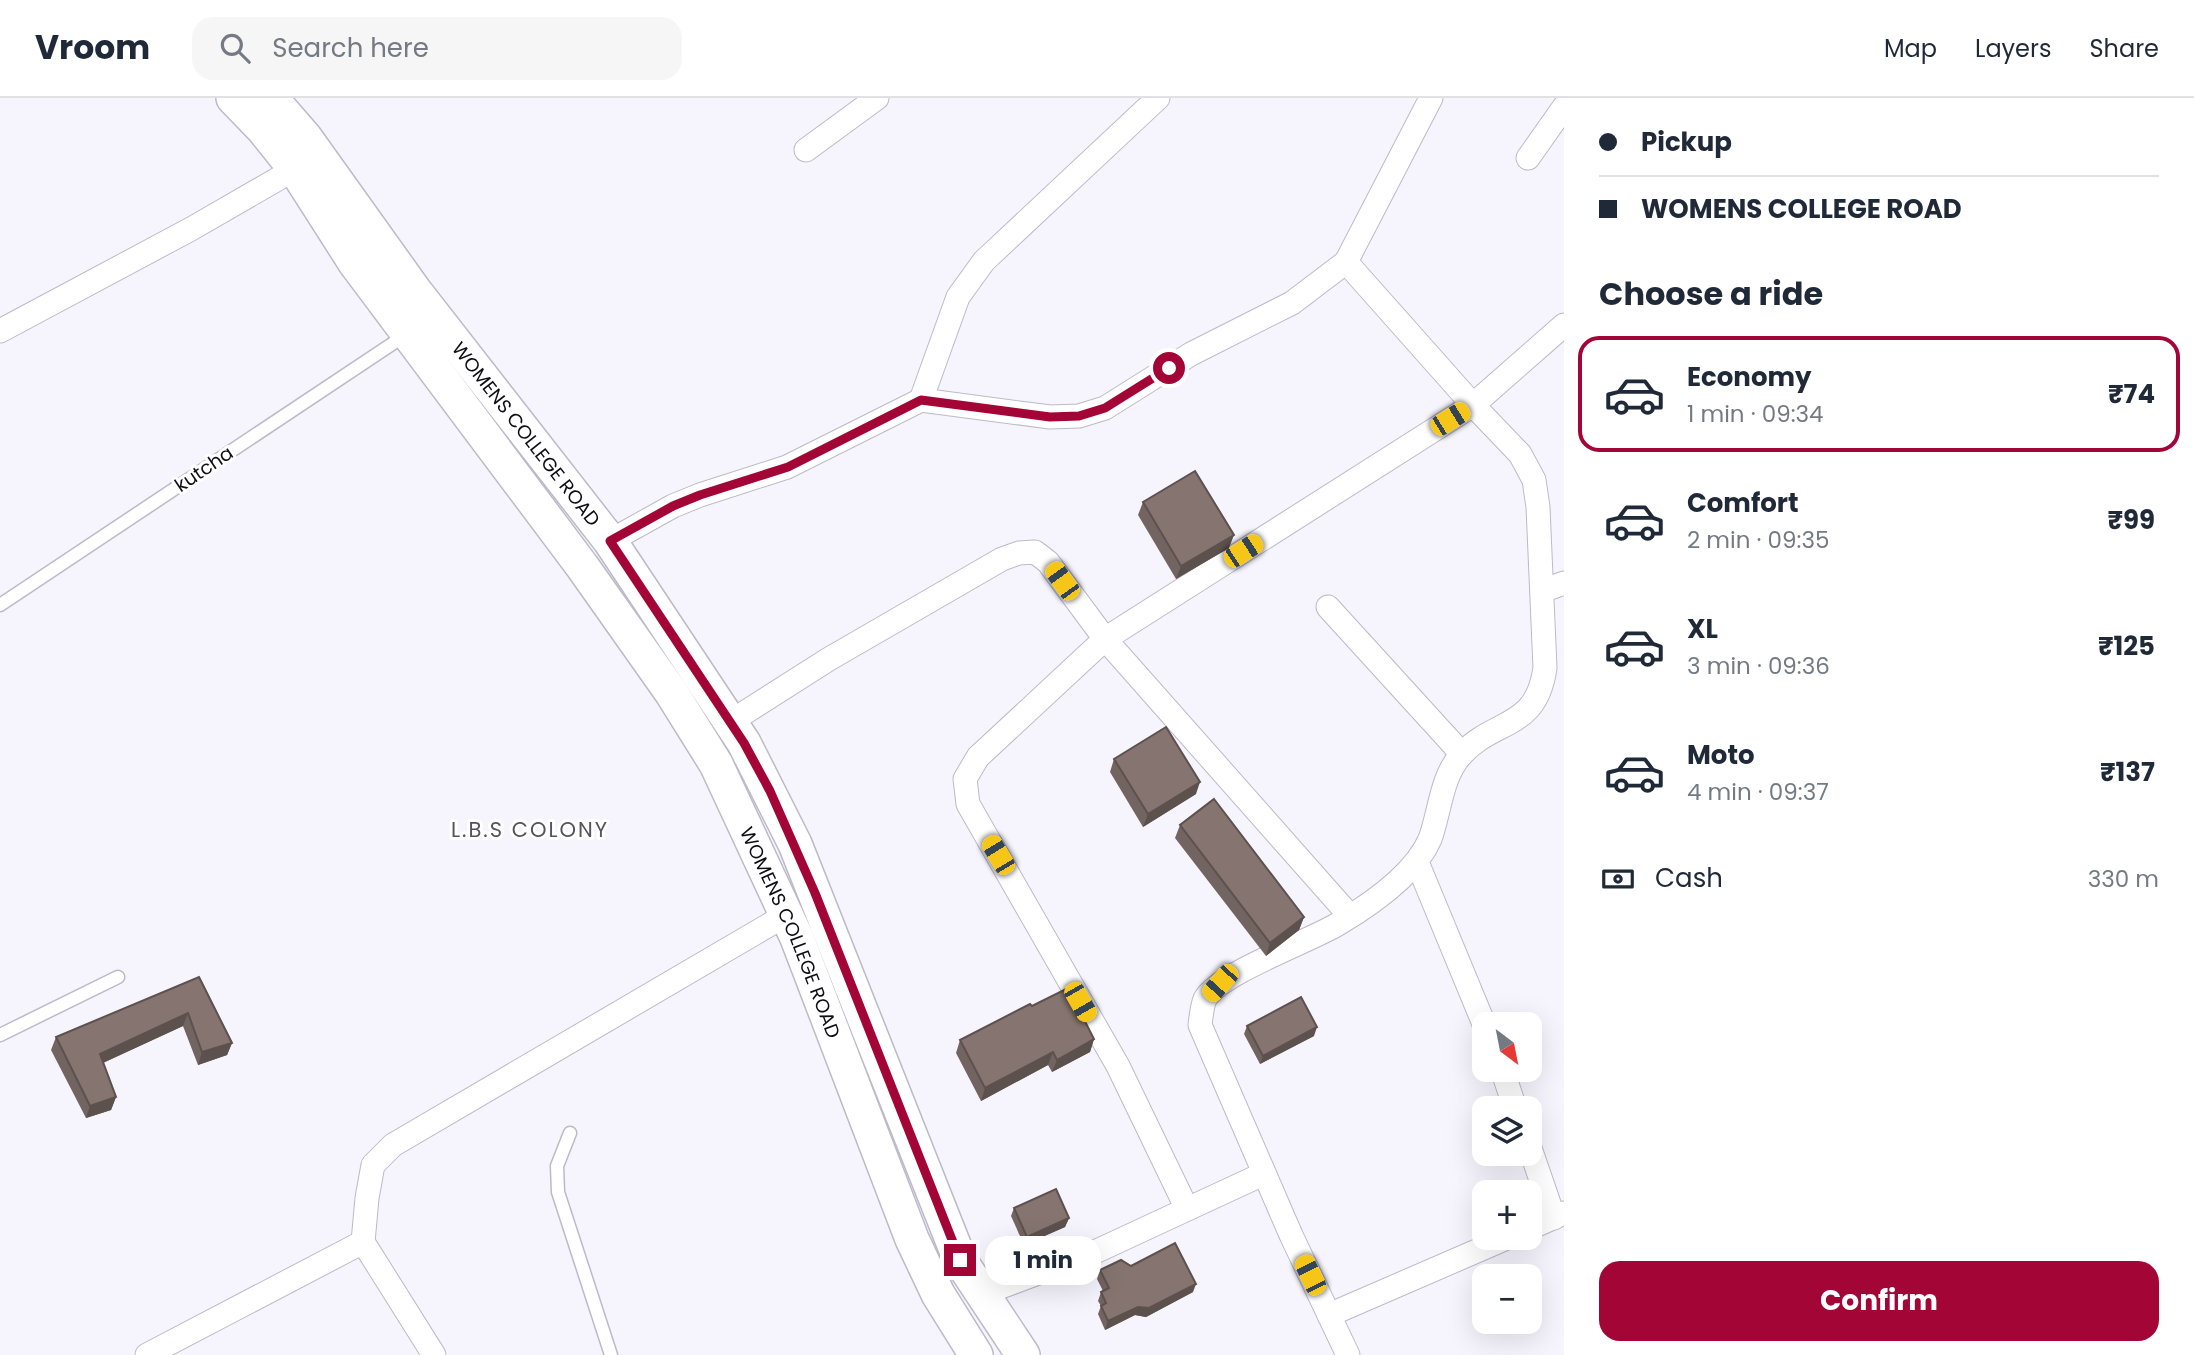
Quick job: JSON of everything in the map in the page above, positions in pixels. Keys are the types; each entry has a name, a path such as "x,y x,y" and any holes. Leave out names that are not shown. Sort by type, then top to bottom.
{"main road":[{"name":"WOMENS COLLEGE ROAD","path":"233,98 263,129 295,169 355,264 582,566 671,692 716,764 786,915 912,1238 938,1294 990,1347"},
{"name":"WOMENS COLLEGE ROAD","path":"271,98 304,137 415,291 610,541 730,722 764,779 795,844 960,1260 982,1293 990,1347"}],"street":[{"path":"806,150 877,98"},
{"path":"921,400 958,297 969,279 984,261 1158,98"},
{"path":"610,541 673,506 788,467 921,400 1050,417 1079,416 1105,408 1191,354 1292,303 1346,262 1432,98"},
{"path":"1528,158 1564,107"},
{"path":"0,331 295,169"},
{"path":"1346,262 1520,454 1534,480 1538,507 1545,668 1542,687 1528,711 1462,754 1450,772 1429,839 1417,862 1401,880 1339,924 1220,983 1205,1000 1199,1025 1263,1174 1348,1355"},
{"path":"1187,1209 1118,1066 968,804 965,779 978,757 1105,639 1473,405 1564,325"},
{"path":"730,722 829,659 1002,559 1019,553 1035,552 1048,562 1105,639 1350,916"},
{"path":"1542,591 1564,583"},
{"path":"1328,607 1462,754"},
{"path":"1417,862 1479,1012"},
{"path":"434,1355 363,1242 373,1165 393,1145 786,915"},
{"path":"1538,1166 1559,1216 1542,1223"},
{"path":"982,1293 1097,1251 1263,1174"},
{"path":"147,1355 363,1242"},
{"path":"1329,1315 1479,1250"}],"lane":[{"name":"kutcha","path":"0,605 407,334"},
{"path":"0,1035 118,977"},
{"path":"570,1133 557,1166 558,1192 611,1355"}],"building":[{"path":"1195,471 1234,535 1181,566 1143,502"},
{"path":"1166,727 1200,782 1148,814 1114,759"},
{"path":"1214,799 1304,917 1270,943 1180,825"},
{"path":"199,977 232,1043 202,1052 188,1013 100,1054 116,1097 90,1106 56,1037"},
{"path":"1068,988 1094,1039 1057,1060 1053,1052 985,1088 960,1040"},
{"path":"1301,997 1317,1027 1263,1056 1247,1026"},
{"path":"1056,1189 1069,1218 1027,1237 1014,1208"},
{"path":"1175,1243 1196,1284 1149,1308 1138,1307 1108,1321 1101,1306 1106,1303 1101,1292 1109,1288 1100,1270 1121,1260 1131,1266"}],"district":[{"name":"L.B.S COLONY","path":"530,829"}],"route":[{"path":"960,1260 815,893 770,791 744,743 610,541 673,506 788,467 921,400 1050,417 1079,416 1105,408 1169,368"}]}
